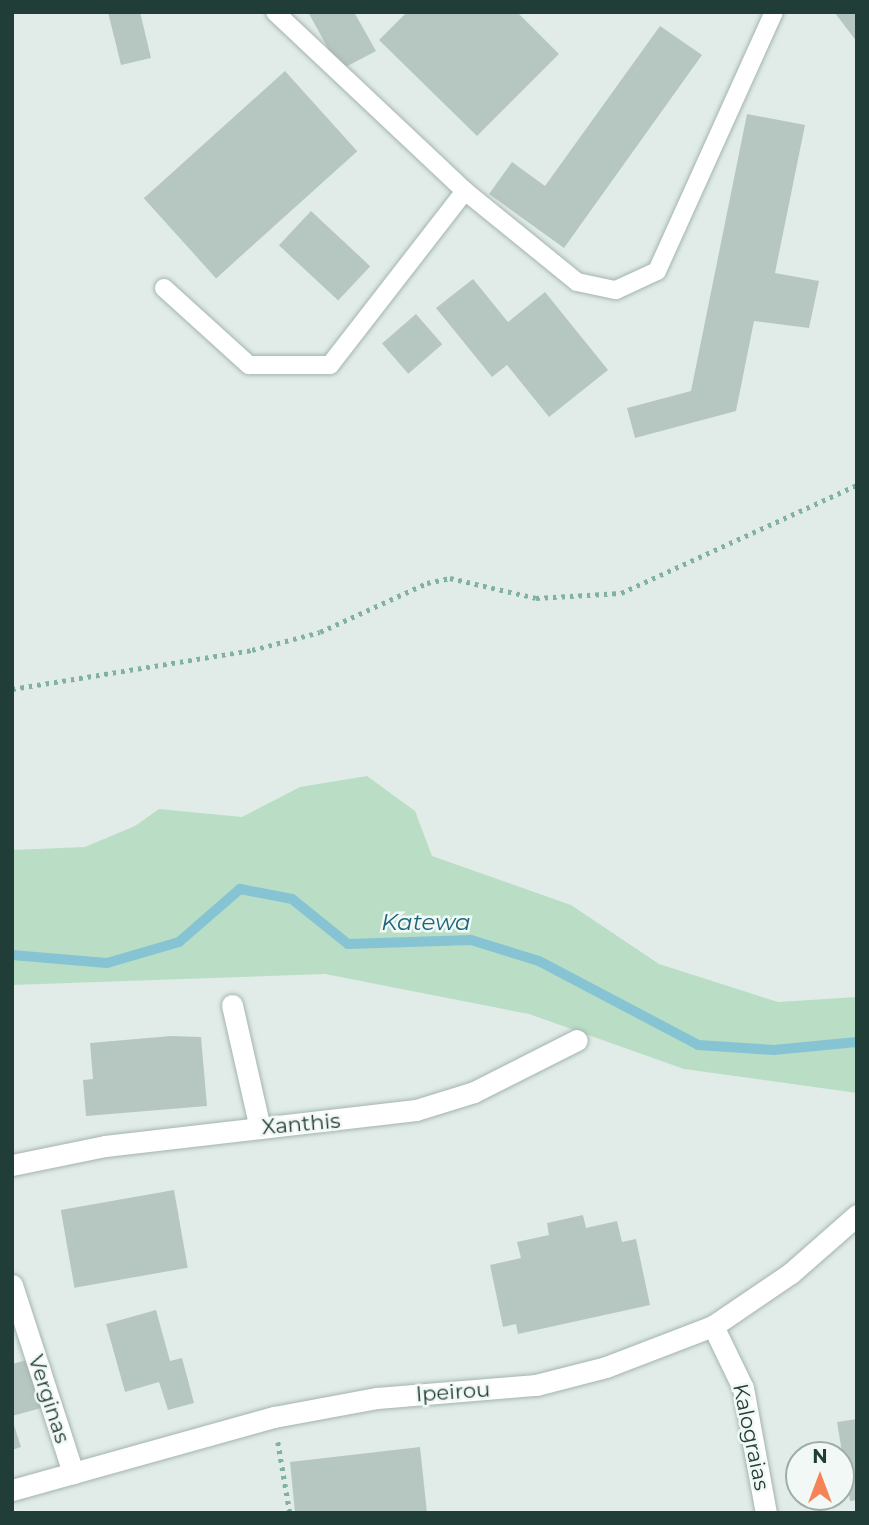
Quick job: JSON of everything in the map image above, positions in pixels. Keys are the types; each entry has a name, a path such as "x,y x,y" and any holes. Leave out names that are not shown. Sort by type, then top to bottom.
{"street":[{"path":"232,1005 260,1128"},
{"name":"Xanthis","path":"12,1165 105,1146 416,1110 474,1092 577,1040"},
{"name":"Ipeirou","path":"12,1490 274,1418 377,1398 568,1380 713,1325 792,1273 857,1215"},
{"name":"Verginas","path":"12,1285 73,1473"},
{"name":"Kalograias","path":"713,1325 743,1388 766,1513"}],"lane":[{"path":"275,12 465,191 577,282 616,290 657,271 774,12"},
{"path":"164,288 249,365 330,365 465,191"}],"path":[{"path":"12,689 251,650 320,632 427,583 450,578 536,598 621,593 857,485"},
{"path":"274,1418 290,1513"}],"green space":[{"path":"367,776 415,811 432,856 571,905 659,964 778,1002 857,997 857,1093 684,1069 529,1014 325,974 12,985 12,850 85,847 135,826 159,809 242,817 300,787"}],"building":[{"path":"108,12 140,12 151,58 121,65"},
{"path":"308,12 354,12 376,51 340,70"},
{"path":"407,12 517,12 559,54 477,136 379,40"},
{"path":"857,12 857,42 835,13"},
{"path":"660,26 702,55 564,248 489,194 512,162 545,186"},
{"path":"285,71 357,151 216,278 144,198"},
{"path":"747,114 805,125 775,273 819,281 809,328 754,321 736,411 635,438 627,408 691,391"},
{"path":"311,211 370,266 338,301 279,245"},
{"path":"473,279 508,322 545,292 608,370 549,417 507,365 492,377 436,308"},
{"path":"416,314 442,344 408,374 382,344"},
{"path":"171,1036 201,1037 207,1106 86,1116 83,1080 93,1079 90,1043"},
{"path":"174,1190 188,1268 74,1288 61,1210"},
{"path":"583,1215 586,1228 617,1221 622,1242 636,1239 650,1305 518,1334 516,1324 503,1327 490,1265 521,1258 517,1242 549,1235 547,1223"},
{"path":"156,1310 170,1361 182,1358 194,1403 168,1410 159,1382 125,1392 106,1324"},
{"path":"31,1359 45,1407 12,1416 12,1364"},
{"path":"12,1419 21,1447 12,1450"},
{"path":"857,1419 857,1500 855,1441 840,1441 837,1422"},
{"path":"420,1447 427,1513 295,1513 290,1462"}],"waterway":[{"name":"Katewa","path":"12,955 107,963 179,942 240,889 292,899 348,944 471,940 539,961 698,1045 774,1050 857,1042"}]}
